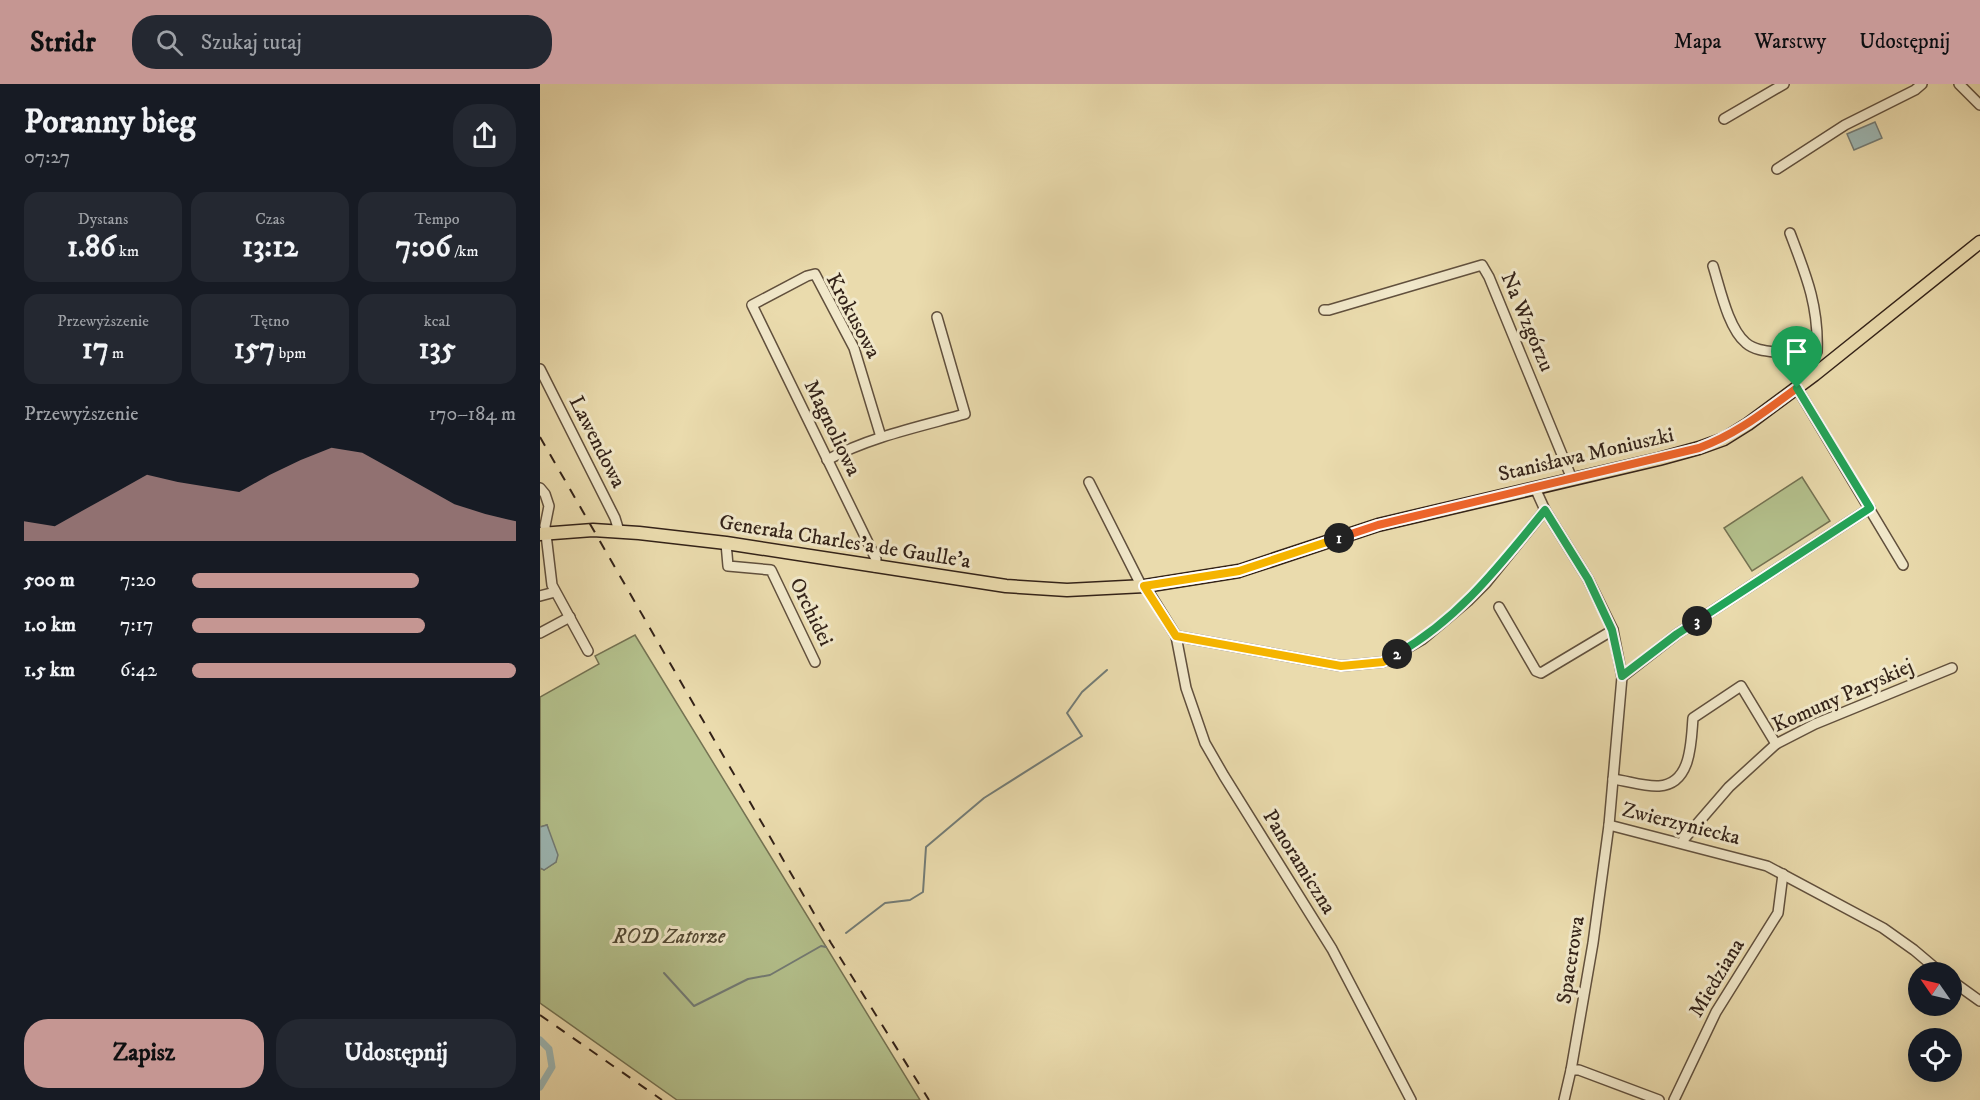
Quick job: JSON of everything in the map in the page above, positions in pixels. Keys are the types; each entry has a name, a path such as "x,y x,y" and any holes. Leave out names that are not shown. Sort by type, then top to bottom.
{"main road":[{"name":"Stanisława Moniuszki","path":"1143,587 1239,571 1378,525 1667,457 1724,439 1814,375 1980,242"},
{"name":"Generała Charles'a de Gaulle'a","path":"543,533 619,531 726,543 1006,586 1067,590 1143,587"}],"street":[{"path":"1725,119 1784,84"},
{"path":"1777,169 1845,125 1915,90 1922,84"},
{"path":"1959,84 1980,105"},
{"path":"1790,233 1812,294 1817,319 1817,352 1807,362"},
{"name":"Na Wzgórzu","path":"1324,310 1482,265 1489,277 1572,479"},
{"path":"1713,266 1733,326 1744,342 1752,348 1793,356 1807,362 1814,375"},
{"name":"Krokusowa","path":"752,305 815,274 854,348 881,437"},
{"name":"Magnoliowa","path":"752,305 876,559 875,567"},
{"path":"827,460 847,449 881,437 965,414 937,317"},
{"name":"Lawendowa","path":"540,369 615,518 619,531"},
{"path":"1797,388 1904,565"},
{"path":"1089,482 1143,587 1176,636 1341,666 1383,662 1423,639 1486,583 1545,510"},
{"name":"Zwierzyniecka","path":"1535,488 1545,510 1588,579 1612,630 1622,676 1609,825 1754,861 1783,874 1882,928 1928,962"},
{"path":"540,489 546,494 549,506 543,533 552,585 588,651"},
{"path":"1622,676 1677,634 1870,508"},
{"name":"Orchidei","path":"726,543 728,566 771,570 815,662"},
{"path":"540,597 555,592"},
{"path":"1499,607 1536,671 1541,673 1612,630"},
{"path":"540,633 570,617"},
{"name":"Panoramiczna","path":"1176,636 1186,688 1205,743 1332,949 1411,1100"},
{"name":"Komuny Paryskiej","path":"1682,843 1729,787 1776,744 1815,724 1952,668"},
{"path":"1613,779 1660,786 1680,776 1687,765 1692,718 1742,686 1776,744"},
{"name":"Spacerowa","path":"1564,1100 1593,943 1609,825"},
{"name":"Miedziana","path":"1674,1100 1716,1012 1778,913 1783,874"},
{"path":"1962,988 1980,1001"},
{"path":"1571,1070 1579,1070 1659,1100"}],"green space":[{"path":"1802,477 1830,521 1752,571 1724,528"},
{"name":"ROD Zatorze","path":"635,635 920,1100 677,1100 540,1003 540,868 544,870 556,862 547,825 540,827 540,697 599,664 595,656"}],"water":[{"path":"1875,122 1882,138 1854,150 1847,134"},
{"path":"547,825 558,855 556,862 544,870 540,868 540,827"}],"waterway":[{"path":"846,933 885,903 910,900 923,892 926,847 984,798 1082,736 1067,713 1082,692 1107,670"},
{"path":"664,973 694,1006 748,979 770,975 821,946 826,947"},
{"path":"540,1040 549,1049 552,1067 540,1087"}],"railway":[{"path":"540,437 831,943 929,1100"},
{"path":"540,1015 662,1100"}],"route":[{"path":"1797,388 1870,508 1677,634 1622,676 1612,630 1588,579 1545,510 1486,583 1468,601 1423,639 1383,662 1341,666 1176,636 1144,586 1239,571 1378,525 1699,448 1724,439 1797,388"}]}
